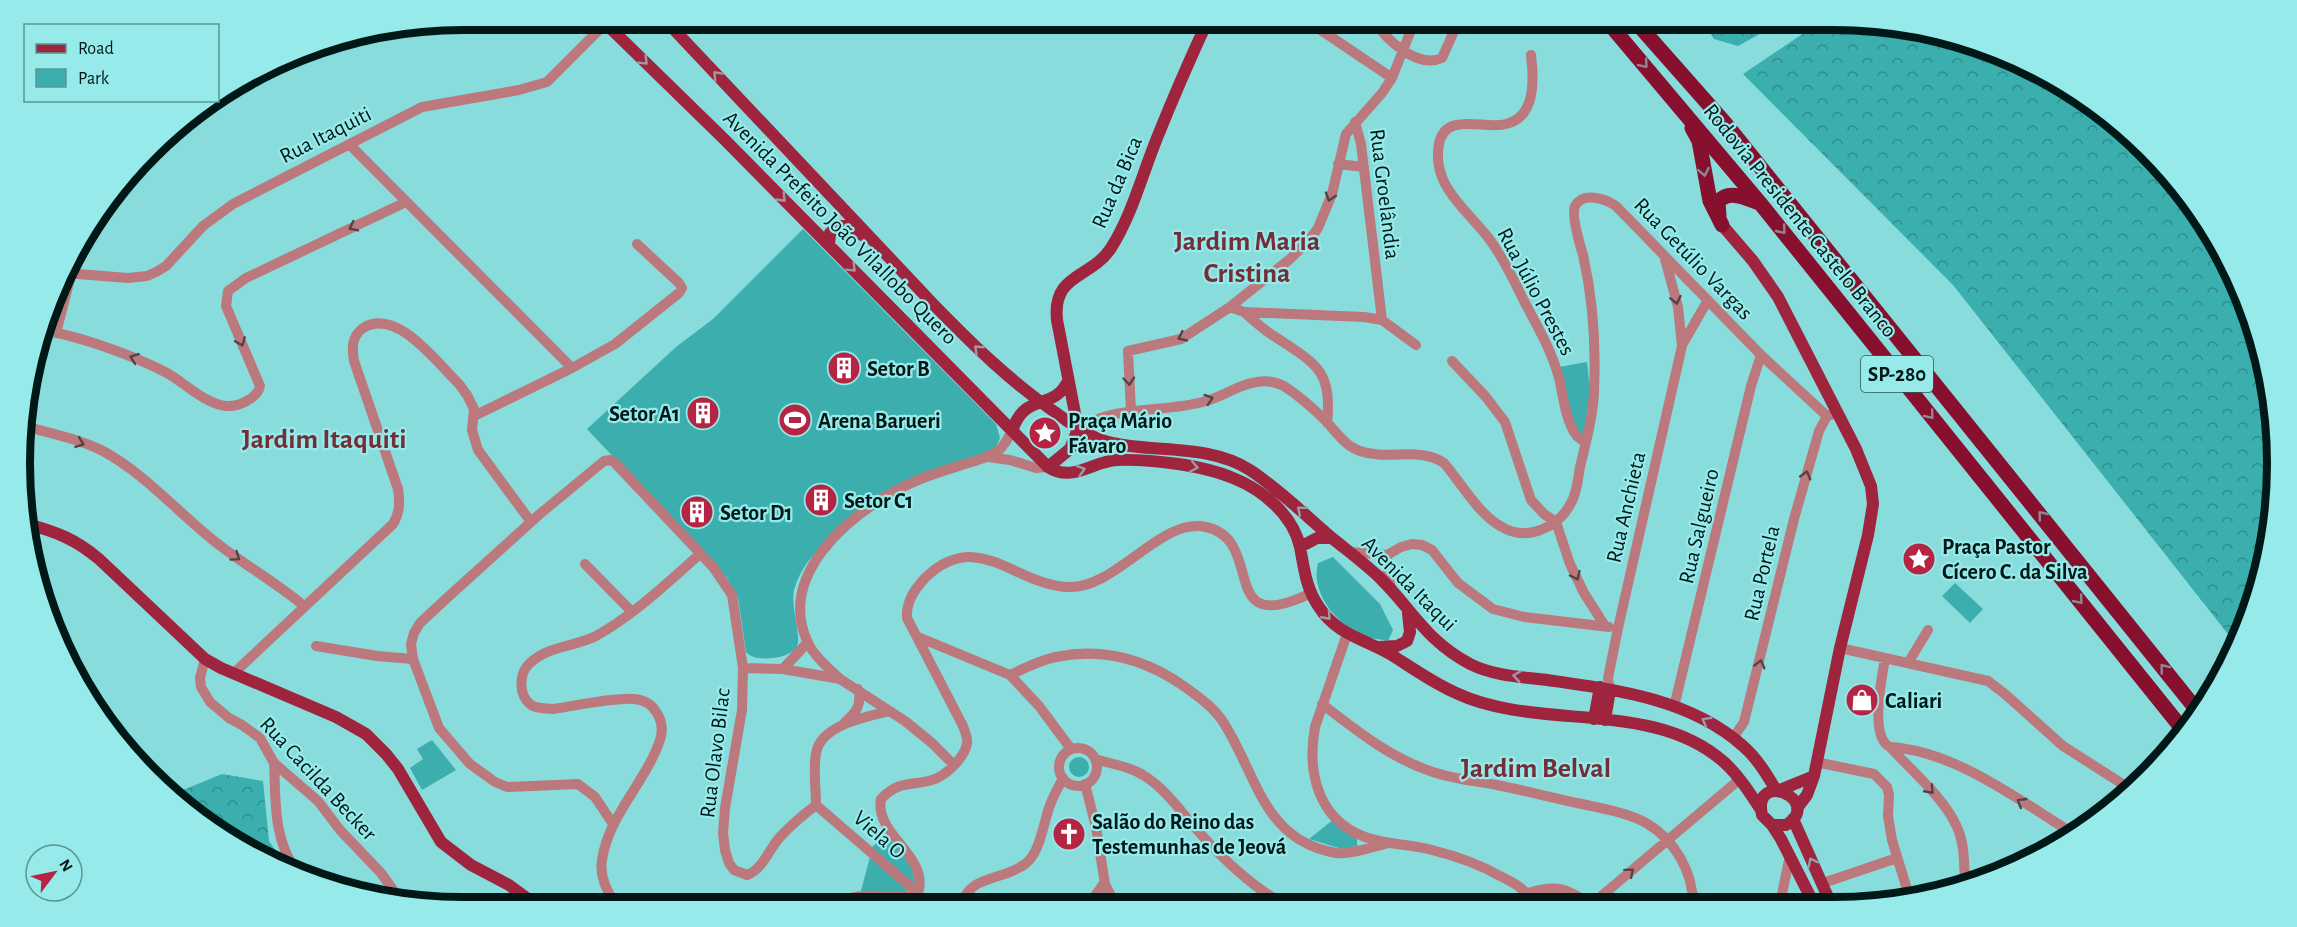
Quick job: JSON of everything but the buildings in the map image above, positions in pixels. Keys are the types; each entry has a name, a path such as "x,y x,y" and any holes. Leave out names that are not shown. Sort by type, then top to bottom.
{"highway":[{"name":"Rodovia Presidente Castelo Branco","path":"1614,30 1760,203 2179,725"},
{"name":"Rodovia Presidente Castelo Branco","path":"1643,30 1725,123 2193,705"},
{"path":"1674,100 1695,132 1710,201 1722,225"},
{"path":"1722,225 1717,207 1722,197 1734,195 1760,203"}],"main road":[{"name":"Avenida Prefeito João Vilallobo Quero","path":"613,30 1048,467"},
{"name":"Avenida Prefeito João Vilallobo Quero","path":"674,30 972,344 1039,402 1078,429"},
{"name":"Rua da Bica","path":"1078,429 1057,320 1056,307 1059,296 1068,282 1105,256 1121,230 1157,137 1204,30"},
{"path":"829,245 830,233 841,225 849,226 861,235 872,238"},
{"path":"1722,225 1778,297 1833,415 1868,478 1873,504 1814,776 1807,795 1795,814 1782,826 1772,825"},
{"path":"1012,431 1021,412 1059,395 1068,381"},
{"path":"1078,429 1070,449 1048,467 1060,473 1069,473 1115,460 1189,466 1233,478 1258,493 1282,512 1294,529 1311,593 1327,618 1347,634 1378,647 1455,693 1473,700 1513,709 1645,726 1677,734 1709,752 1740,779 1761,810 1764,819 1772,825 1790,855 1811,897"},
{"name":"Avenida Itaqui","path":"1078,429 1112,443 1190,451 1234,462 1263,480 1350,552 1393,592 1424,630 1443,647 1469,663 1490,672 1606,685 1674,707 1701,719 1733,738 1749,753 1778,790"},
{"path":"35,527 55,531 80,544 205,659 220,668 235,672 336,717 366,734 398,769 441,842 471,865 509,885 525,897"},
{"path":"1300,547 1317,538 1332,538"},
{"path":"1378,647 1397,646 1407,641 1410,632 1407,610"},
{"path":"1599,720 1606,685"},
{"path":"1761,810 1761,804 1767,795 1814,776"},
{"path":"1778,790 1793,798 1795,814 1829,897"}],"street":[{"name":"Rua Itaquiti","path":"74,274 128,278 147,276 156,272 166,266 202,226 233,204 265,186 422,107 496,98 547,82 596,30"},
{"path":"1321,30 1392,78"},
{"path":"1381,30 1401,51 1430,60 1442,58 1455,30"},
{"name":"Rua Groelândia","path":"1382,320 1361,144 1355,122 1382,93 1392,78 1410,30"},
{"name":"Rua Júlio Prestes","path":"1531,55 1533,70 1531,96 1522,113 1506,124 1460,124 1450,128 1441,136 1438,146 1439,163 1443,182 1449,192 1492,242 1515,284 1552,358 1570,426 1577,437 1586,442"},
{"path":"1131,411 1128,351 1181,339 1230,307 1290,259 1310,239 1318,228 1332,194 1344,140 1355,122"},
{"path":"350,145 572,368"},
{"path":"1338,165 1364,167"},
{"name":"Rua Getúlio Vargas","path":"1556,522 1573,500 1594,393 1592,315 1574,211 1575,206 1584,198 1602,199 1616,206 1761,355 1833,415"},
{"path":"51,332 148,363 215,403 226,406 241,404 257,393 260,386 226,306 228,291 246,278 406,202"},
{"path":"474,416 572,368 620,341 679,293 682,288 679,282 637,244"},
{"name":"Rua Anchieta","path":"1664,256 1678,307 1682,346"},
{"path":"56,333 63,298"},
{"name":"Rua Anchieta","path":"1606,685 1682,346 1708,300"},
{"path":"1230,307 1244,312 1364,317 1382,320 1416,345"},
{"path":"1244,312 1261,327 1312,361 1320,370 1328,393 1327,423"},
{"path":"235,672 393,524 400,508 398,489 354,362 352,348 358,333 378,323 401,328 459,384 471,403 474,416 472,430 478,450 531,522 420,623 414,633 411,644 413,659 439,728 470,764 495,782 507,787 578,784 595,797 613,824"},
{"name":"Rua Salgueiro","path":"1674,707 1751,386 1761,355"},
{"path":"1452,362 1499,414 1512,442 1531,500 1544,514 1556,522 1584,593 1605,626"},
{"path":"1078,429 1100,417 1207,401 1250,383 1268,381 1284,386 1310,406 1347,444 1361,452 1369,454 1410,453 1436,458 1444,463 1486,514 1509,531 1530,532 1547,528 1556,522"},
{"name":"Rua Portela","path":"1733,738 1744,722 1794,519 1819,430 1833,415"},
{"path":"32,428 102,450 127,466 216,543 285,590 304,606"},
{"path":"954,765 932,743 890,711 840,679 816,654 808,642 801,617 803,586 810,569 832,540 855,519 900,489 934,474 988,457 1004,445 1012,431"},
{"path":"988,457 1010,460 1036,468 1048,467"},
{"name":"Rua Olavo Bilac","path":"531,522 600,463 610,460 700,554 722,579 732,595 743,668 742,710 725,808 723,833 724,850 729,863 740,874 747,875 759,867 781,836 816,805"},
{"path":"920,897 920,876 881,816 881,799 903,784 935,779 962,757 968,743 967,735 907,618 909,601 920,583 930,574 967,556 998,563 1036,580 1068,587 1080,586 1104,577 1170,534 1192,525 1221,532 1233,544 1247,589 1256,603 1267,607 1279,606 1311,593"},
{"path":"1350,552 1387,555 1401,547 1412,544 1422,545 1432,550 1458,583 1493,609 1524,617 1618,628"},
{"path":"612,897 603,881 605,845 613,824 660,740 661,719 656,711 644,701 634,699 553,709 540,708 530,704 522,688 521,679 524,670 531,662 549,651 593,637 632,612 700,554"},
{"path":"1387,555 1388,576 1393,592"},
{"path":"585,564 632,612"},
{"path":"1908,663 1928,630"},
{"path":"1347,634 1315,726 1311,758 1315,783 1329,811 1357,832 1389,843 1432,850 1474,863 1509,880 1528,893 1530,897"},
{"path":"918,637 1010,675 1039,706 1071,749"},
{"path":"783,669 808,642"},
{"path":"316,646 377,656 413,659"},
{"path":"1840,648 1988,681 2057,741 2124,785"},
{"path":"804,672 816,654"},
{"path":"1010,675 1040,662 1070,655 1124,657 1145,663 1162,672 1209,705 1224,723 1266,806 1280,825 1296,838 1322,849 1345,854 1389,843"},
{"path":"1885,658 1880,689 1878,727 1882,741 1933,794 1957,825 1964,877"},
{"name":"Rua Cacilda Becker","path":"205,659 200,678 206,697 219,711 260,738 274,764 318,801 340,830 381,873 393,891"},
{"path":"743,668 783,669 840,679"},
{"path":"816,805 817,749 825,736 841,726 858,708 861,698 858,689"},
{"path":"1322,704 1381,748 1415,766 1442,774 1601,808 1637,819 1668,840 1687,872 1693,897"},
{"path":"841,726 890,711"},
{"path":"1890,747 1918,750 1938,757 1985,781 2066,829"},
{"path":"1071,749 1088,750 1095,759 1097,765 1094,776 1085,784 1073,785 1060,773 1062,756 1071,749"},
{"path":"1095,759 1144,775 1158,787 1228,863 1246,879 1273,897"},
{"path":"1816,762 1874,774 1881,779 1889,795 1888,816 1897,858 1907,891"},
{"path":"274,764 278,830 290,860"},
{"path":"965,897 974,885 1009,872 1029,861 1049,807 1063,778"},
{"path":"1599,897 1740,779"},
{"path":"1085,784 1096,826 1104,883 1111,897"},
{"name":"Viela O","path":"816,805 918,894"},
{"path":"1781,897 1790,855"},
{"path":"1823,883 1897,858"},
{"path":"1094,897 1104,883"},
{"path":"1528,893 1550,887 1563,889 1578,897"},
{"path":"852,897 857,895 910,897 918,894"}],"green space":[{"path":"1708,30 1767,30 1738,46 1714,39"},
{"path":"1808,30 1890,34 1946,45 1999,63 2050,88 2074,103 2119,138 2159,178 2194,223 2222,272 2244,324 2259,379 2267,464 2263,520 2252,576 2230,637 1953,285 1743,74"},
{"name":"Arena Barueri","path":"803,229 996,424 1000,438 995,449 915,480 843,529 819,549 800,575 794,590 798,638 796,648 779,657 756,658 746,652 738,598 727,578 587,429 676,347 713,319"},
{"path":"1587,362 1590,390 1584,435 1580,435 1575,429 1559,367"},
{"path":"1333,557 1380,604 1393,630 1388,641 1367,637 1354,631 1335,616 1328,607 1318,586 1318,563"},
{"path":"1955,583 1983,609 1970,623 1942,596"},
{"path":"432,740 456,770 422,790 410,768 423,759 417,749"},
{"path":"1079,757 1086,760 1089,767 1086,774 1079,777 1072,774 1069,767 1072,760"},
{"path":"222,774 263,781 269,841 279,855 223,824 181,791"},
{"path":"1334,819 1357,838 1357,846 1342,849 1309,839"},
{"path":"886,835 911,866 915,881 913,884 871,848"},
{"path":"870,857 907,888 908,893 861,891"}],"place":[{"name":"Setor B","path":"844,368"},
{"name":"Setor A1","path":"703,413"},
{"name":"Arena Barueri","path":"795,420"},
{"name":"Praça Mário Fávaro","path":"1045,433"},
{"name":"Setor C1","path":"821,500"},
{"name":"Setor D1","path":"697,512"},
{"name":"Praça Pastor Cícero C. da Silva","path":"1919,559"},
{"name":"Caliari","path":"1862,700"},
{"name":"Salão do Reino das Testemunhas de Jeová","path":"1069,834"}],"district":[{"name":"Jardim Maria Cristina","path":"1247,256"},
{"name":"Jardim Itaquiti","path":"324,438"},
{"name":"Jardim Belval","path":"1536,767"}]}
